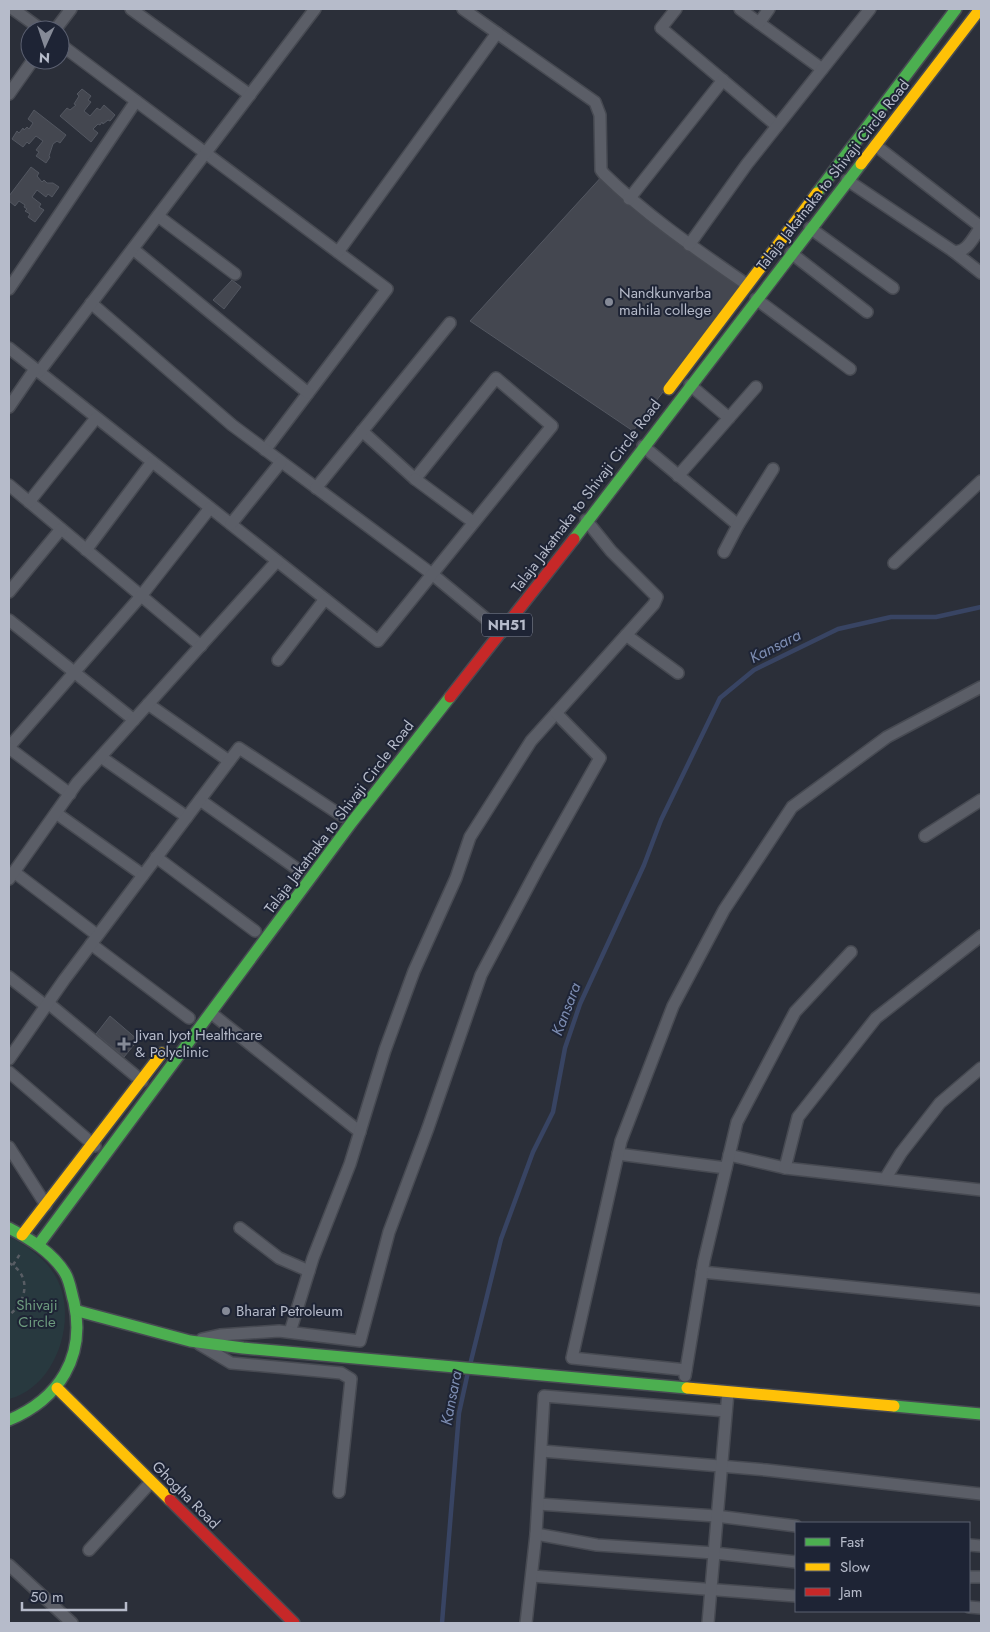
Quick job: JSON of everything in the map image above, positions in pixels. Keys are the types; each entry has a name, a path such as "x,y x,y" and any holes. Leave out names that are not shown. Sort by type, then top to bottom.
{"main road":[{"name":"Talaja Jakatnaka to Shivaji Circle Road","path":"664,395 746,284 956,9"},
{"name":"Talaja Jakatnaka to Shivaji Circle Road","path":"39,1244 352,822 502,632 810,228 980,9"},
{"name":"Talaja Jakatnaka to Shivaji Circle Road","path":"303,867 504,608"},
{"path":"22,1235 171,1042"},
{"path":"9,1228 39,1244 65,1274 78,1311 76,1352 57,1388 26,1415 9,1420"},
{"path":"78,1311 193,1342 243,1348 660,1387 981,1414"},
{"name":"Ghogha Road","path":"57,1388 291,1622"}],"street":[{"path":"13,9 28,20"},
{"path":"63,20 71,9"},
{"path":"131,9 250,95"},
{"path":"9,407 158,216 315,9"},
{"path":"463,9 595,102 600,115 601,170 630,199 689,245 746,284"},
{"path":"676,9 661,28 778,126"},
{"path":"740,9 822,69"},
{"path":"759,23 769,9"},
{"path":"689,245 778,126 870,9"},
{"path":"338,252 497,33"},
{"path":"70,52 387,289 265,450"},
{"path":"9,94 26,70"},
{"path":"630,199 723,80"},
{"path":"9,289 136,101"},
{"path":"874,145 981,227 964,249 957,252 953,250"},
{"path":"847,180 953,250 981,273"},
{"path":"158,216 235,274"},
{"path":"810,228 893,288"},
{"path":"132,249 308,393"},
{"path":"792,253 867,312"},
{"path":"756,299 850,369"},
{"path":"91,303 232,425 432,574 502,632"},
{"path":"316,488 450,323"},
{"path":"9,348 378,641 552,426 496,378 415,479"},
{"path":"690,385 729,418"},
{"path":"678,476 756,387"},
{"path":"29,502 96,418"},
{"path":"362,431 415,479 474,522"},
{"path":"643,446 738,525"},
{"path":"86,550 152,462"},
{"path":"230,524 281,462"},
{"path":"724,552 738,525 773,469"},
{"path":"894,563 981,481"},
{"path":"9,485 201,646"},
{"path":"70,794 9,748 141,596 210,508"},
{"path":"290,1332 309,1271 350,1164 385,1050 414,971 456,878 470,837 531,741 654,604 657,597 611,551 586,520"},
{"path":"9,592 61,529"},
{"path":"189,1019 94,940 10,876 70,794 101,757 277,561"},
{"path":"278,660 325,599"},
{"path":"9,620 134,720"},
{"path":"626,635 678,674"},
{"path":"686,1370 572,1358 621,1141 673,1006 724,910 792,807 887,736 981,687"},
{"path":"148,704 229,761"},
{"path":"193,1342 220,1335 290,1332 360,1341 389,1232 428,1128 481,975 539,866 600,758 556,713"},
{"path":"9,1059 94,940 239,748 342,816"},
{"path":"101,757 187,817"},
{"path":"200,800 303,867"},
{"path":"925,836 981,800"},
{"path":"56,813 143,875"},
{"path":"156,857 255,931"},
{"path":"785,1168 798,1117 876,1018 981,936"},
{"path":"683,1388 702,1272 737,1122 795,1012 851,952"},
{"path":"9,977 142,1081"},
{"path":"210,1013 360,1132"},
{"path":"885,1179 901,1153 940,1103 981,1068"},
{"path":"9,1072 105,1155"},
{"path":"9,1147 46,1205"},
{"path":"618,1154 726,1168"},
{"path":"729,1155 785,1168 981,1190"},
{"path":"240,1228 279,1258 309,1271"},
{"path":"702,1272 981,1300"},
{"path":"193,1342 231,1363 341,1374 351,1379 339,1492"},
{"path":"708,1623 728,1392"},
{"path":"526,1623 536,1534 544,1396 726,1411"},
{"path":"542,1451 721,1466 981,1494"},
{"path":"89,1550 151,1482"},
{"path":"538,1504 716,1516 795,1526"},
{"path":"536,1534 597,1545 714,1553 795,1562"},
{"path":"9,1565 72,1623"},
{"path":"532,1576 795,1596"}],"path":[{"path":"9,1263 21,1274 25,1285 24,1297 18,1307 9,1315"}],"green space":[{"name":"Shivaji Circle","path":"9,1236 23,1244 48,1265 57,1279 63,1295 65,1313 63,1332 58,1350 50,1367 39,1381 25,1392 9,1399"}],"building":[{"path":"82,89 91,96 88,100 91,102 84,111 90,116 97,108 100,110 104,105 115,115 110,121 108,120 103,124 102,122 93,129 98,133 91,142 60,116 67,108 70,110 76,105 74,104 79,96 77,94"},
{"path":"34,110 66,135 60,143 57,141 53,144 50,157 46,163 36,156 39,152 36,150 43,141 36,136 29,144 27,142 23,147 12,139 17,131 19,133 23,128 24,130 27,127 29,129 33,123 28,119"},
{"path":"31,167 39,173 37,176 42,182 44,180 59,187 52,197 48,194 46,197 37,190 32,197 41,204 39,207 44,210 35,222 28,217 30,214 25,211 27,209 24,207 25,205 19,201 15,206 9,201 9,196"},
{"name":"Nandkunvarba mahila college","path":"604,174 746,284 633,431 470,321"},
{"path":"232,280 241,287 224,309 213,300"},
{"path":"110,1016 138,1040 124,1057 96,1034"}],"waterway":[{"name":"Kansara","path":"470,1365 501,1239 533,1152 553,1112 565,1048 580,1004 644,865 661,820 720,698 754,670 838,629 891,617 936,617 981,607"},
{"name":"Kansara","path":"442,1623 459,1413 468,1372"}],"traffic: fast":[{"path":"817,193 956,9"},
{"path":"574,539 861,164"},
{"path":"39,1244 352,822 450,697"},
{"path":"9,1228 40,1247 60,1265 69,1283 77,1322 76,1341 72,1358 65,1374 55,1388 42,1400 27,1411 9,1420"},
{"path":"78,1311 190,1341 243,1348 687,1388"},
{"path":"894,1406 981,1414"}],"traffic: slow":[{"path":"861,164 980,9"},
{"path":"669,389 817,193"},
{"path":"22,1235 162,1053"},
{"path":"57,1388 170,1500"},
{"path":"687,1388 894,1406"}],"traffic: jam":[{"path":"450,697 574,539"},
{"path":"170,1500 294,1623"}],"place":[{"name":"Nandkunvarba mahila college","path":"609,302"},
{"name":"Jivan Jyot Healthcare & Polyclinic","path":"124,1044"},
{"name":"Bharat Petroleum","path":"226,1311"}]}
